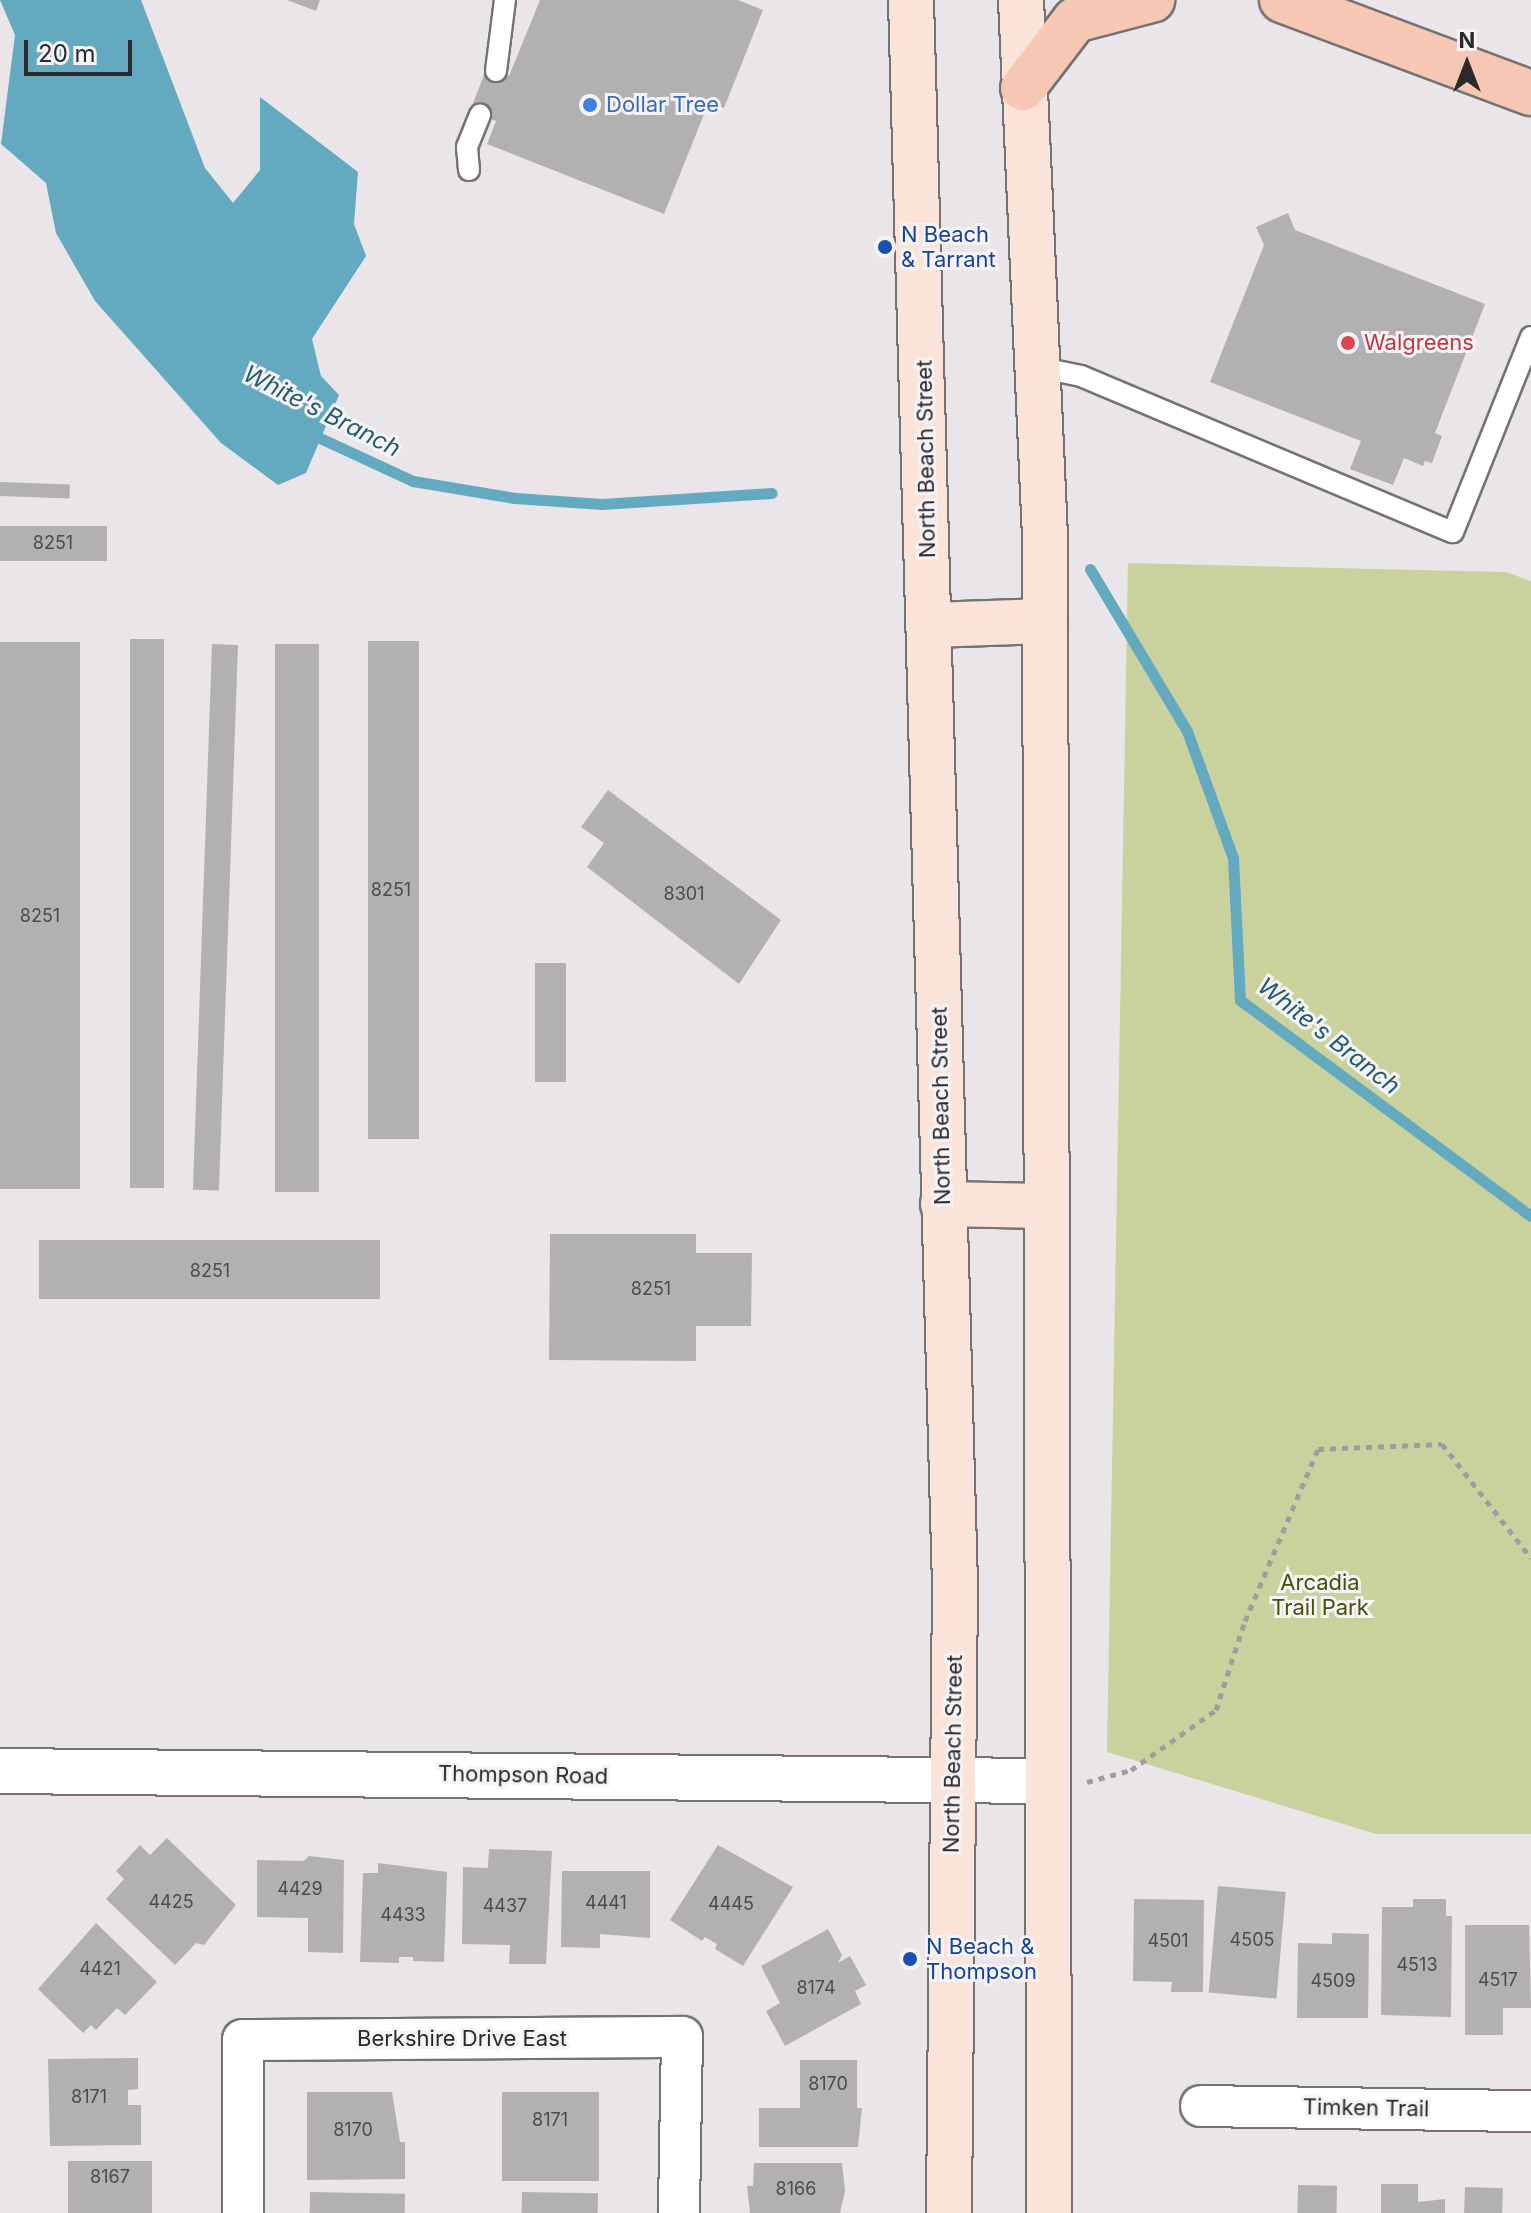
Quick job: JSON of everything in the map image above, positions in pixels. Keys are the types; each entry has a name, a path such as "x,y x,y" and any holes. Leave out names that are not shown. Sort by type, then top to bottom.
{"main road":[{"name":"North Beach Street","path":"911,0 932,625 943,1204 955,1585 949,2213"},
{"path":"1021,0 1038,367 1045,621 1045,1206 1066,1782 1049,2213"},
{"path":"1023,88 1075,20 1152,0"},
{"path":"1282,0 1531,93"},
{"path":"932,625 1045,621"},
{"path":"943,1204 1045,1206"}],"street":[{"name":"Thompson Road","path":"0,1771 1066,1782"},
{"name":"Berkshire Drive East","path":"243,2213 243,2040 682,2037 679,2213"},
{"name":"Timken Trail","path":"1201,2106 1531,2111"}],"lane":[{"path":"496,71 505,0"},
{"path":"469,170 467,147 480,114"},
{"path":"1038,367 1081,376 1453,532 1531,337"}],"path":[{"path":"1066,1782 1131,1770 1216,1710 1245,1621 1318,1449 1442,1444 1531,1558"}],"green space":[{"name":"Arcadia Trail Park","path":"1128,563 1506,572 1531,581 1531,1834 1376,1834 1107,1752"}],"water":[{"path":"0,0 141,0 205,168 233,203 260,170 260,97 358,172 354,224 366,256 312,339 321,376 339,395 306,473 278,485 221,443 95,301 56,233 46,183 1,144 15,35"}],"building":[{"path":"287,0 320,0 316,11"},
{"name":"Dollar Tree","path":"540,0 738,0 763,10 724,108 709,102 664,214 487,144 496,121 470,111 487,67 509,76"},
{"name":"Walgreens","path":"1288,213 1295,230 1485,304 1435,433 1442,436 1432,463 1425,461 1423,466 1404,458 1393,485 1350,469 1361,441 1210,382 1264,245 1256,227"},
{"path":"0,482 70,484 69,498 0,496"},
{"path":"0,526 107,526 107,561 0,561"},
{"path":"130,639 164,639 164,1188 130,1188"},
{"path":"368,641 419,641 419,1139 368,1139"},
{"path":"0,642 80,642 80,1189 0,1189"},
{"path":"212,644 238,645 219,1191 193,1190"},
{"path":"275,644 319,644 319,1192 275,1192"},
{"path":"608,790 781,920 739,984 587,867 604,843 581,827"},
{"path":"535,963 566,963 566,1082 535,1082"},
{"path":"550,1234 696,1234 696,1253 752,1253 751,1326 696,1326 696,1361 549,1360"},
{"path":"39,1240 380,1240 380,1299 39,1299"},
{"path":"167,1838 236,1905 204,1945 196,1943 175,1965 106,1899 124,1879 116,1871 140,1845 150,1855"},
{"path":"718,1845 793,1887 743,1966 715,1949 717,1944 705,1937 702,1941 670,1920"},
{"path":"489,1849 552,1851 546,1964 509,1964 510,1945 462,1944 463,1867 488,1868"},
{"path":"309,1856 344,1860 343,1953 308,1952 308,1918 257,1917 257,1860 304,1861"},
{"path":"378,1863 447,1872 444,1962 413,1961 413,1957 399,1957 399,1963 360,1962 363,1873 378,1873"},
{"path":"562,1871 650,1871 650,1938 600,1934 600,1948 561,1947"},
{"path":"1218,1886 1286,1892 1276,1999 1209,1993"},
{"path":"1134,1899 1204,1900 1203,1992 1171,1992 1172,1982 1133,1981"},
{"path":"1413,1899 1446,1899 1446,1916 1452,1916 1451,2017 1381,2015 1382,1907 1413,1907"},
{"path":"96,1923 157,1982 125,2015 117,2008 96,2030 91,2025 83,2033 38,1989"},
{"path":"1465,1925 1529,1925 1531,2008 1503,2008 1503,2035 1465,2035"},
{"path":"828,1929 842,1955 838,1963 850,1956 866,1985 855,1991 861,2004 785,2046 766,2011 780,2003 761,1966"},
{"path":"1332,1933 1369,1934 1368,2018 1297,2018 1298,1943 1332,1944"},
{"path":"138,2058 138,2089 128,2090 128,2105 141,2105 141,2145 50,2146 48,2059"},
{"path":"800,2060 857,2060 857,2108 862,2108 858,2147 759,2147 759,2108 800,2108"},
{"path":"307,2092 392,2092 400,2142 405,2142 405,2179 307,2180"},
{"path":"502,2092 599,2092 599,2181 502,2181"},
{"path":"68,2161 152,2161 152,2213 68,2213"},
{"path":"754,2163 842,2163 845,2191 840,2213 750,2213 747,2186 753,2186"},
{"path":"1381,2184 1418,2184 1418,2202 1445,2199 1445,2213 1381,2213"},
{"path":"1298,2185 1337,2186 1337,2213 1298,2213"},
{"path":"1465,2187 1503,2188 1502,2213 1464,2213"},
{"path":"310,2192 405,2194 405,2213 310,2213"},
{"path":"522,2192 598,2193 598,2213 522,2213"}],"waterway":[{"name":"White's Branch","path":"309,433 413,481 515,498 602,504 772,493"},
{"name":"White's Branch","path":"1090,569 1187,731 1233,858 1240,1000 1531,1216"}],"place":[{"name":"Dollar Tree","path":"590,105"},
{"name":"N Beach & Tarrant","path":"885,247"},
{"name":"Walgreens","path":"1348,343"},
{"name":"N Beach & Thompson","path":"910,1959"}]}
